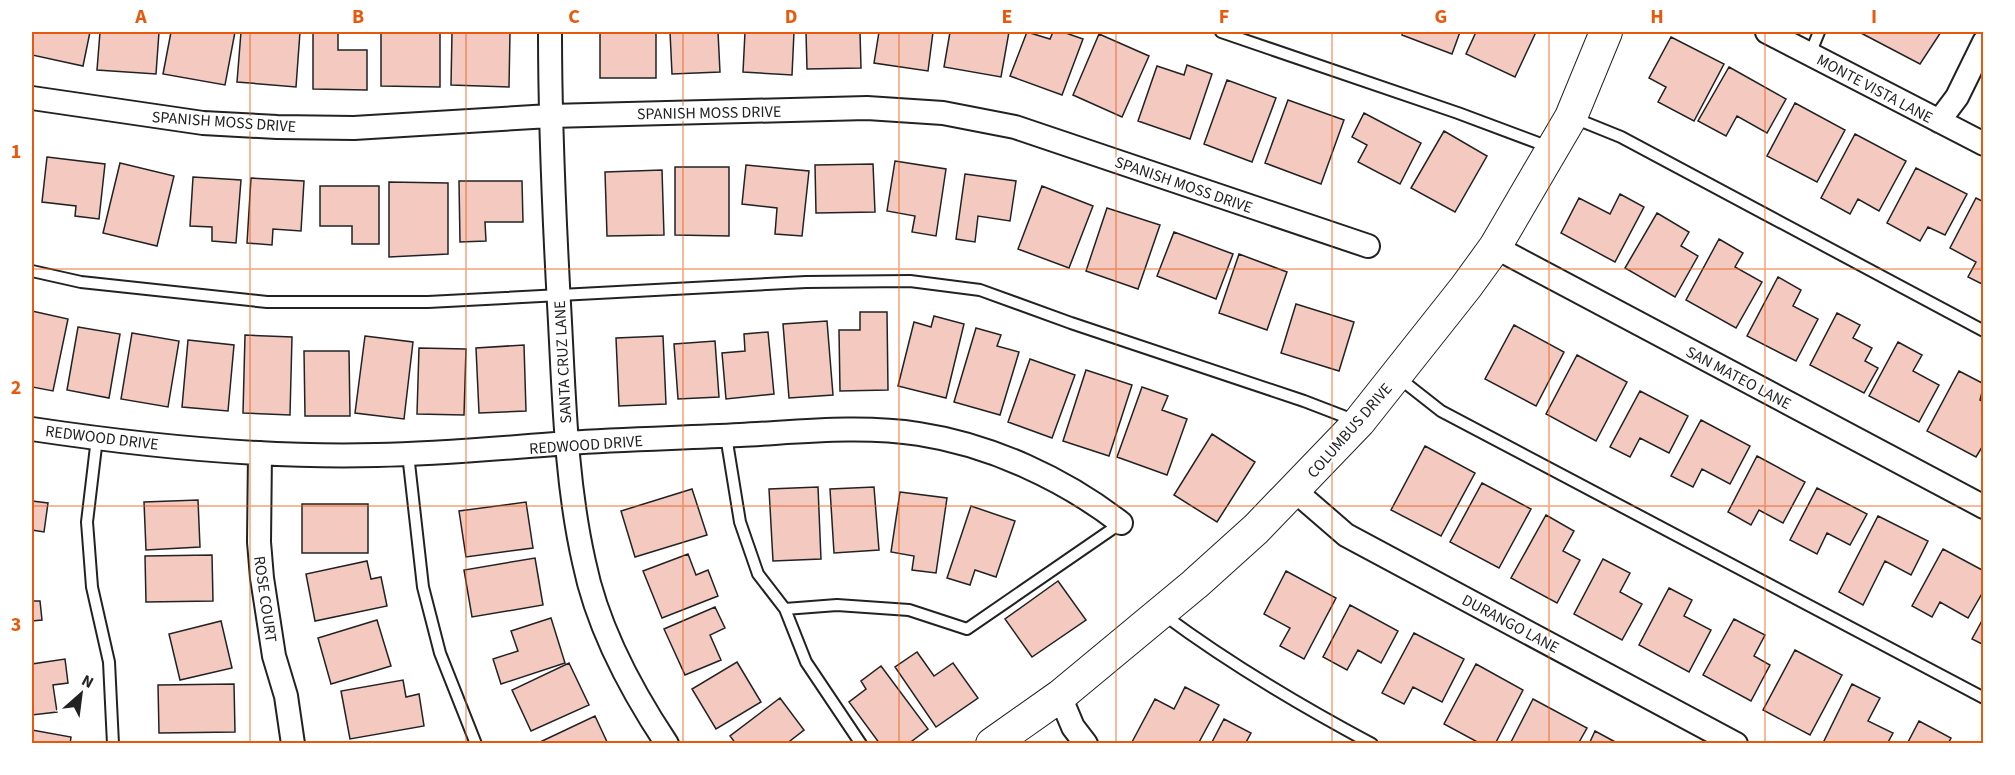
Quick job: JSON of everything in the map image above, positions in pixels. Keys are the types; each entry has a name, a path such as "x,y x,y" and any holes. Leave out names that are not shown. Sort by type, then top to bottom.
{"street":[{"name":"SANTA CRUZ LANE","path":"550,32 550,116 567,443 584,564 605,629 652,722 666,744"},
{"name":"COLUMBUS DRIVE","path":"992,744 1060,696 1161,613 1256,529 1359,422 1495,247 1571,117 1606,32"},
{"name":"MONTE VISTA LANE","path":"1767,32 1983,144"},
{"path":"1940,121 1957,97 1983,42"},
{"name":"SPANISH MOSS DRIVE","path":"32,98 203,123 277,127 354,128 550,116 867,108 943,113 1015,127 1368,246"},
{"name":"SAN MATEO LANE","path":"1495,247 1983,507"},
{"name":"REDWOOD DRIVE","path":"32,429 97,438 260,453 408,454 487,451 567,443 888,430 954,441 1044,475 1092,501 1122,523"},
{"name":"ROSE COURT","path":"260,453 261,578 274,656 285,696 293,744"},
{"name":"DURANGO LANE","path":"1294,490 1346,535 1736,744"},
{"path":"1060,696 1073,727 1086,744"}],"lane":[{"path":"1221,32 1458,113 1552,149"},
{"path":"1810,54 1819,32"},
{"path":"1571,117 1621,137 1983,331"},
{"path":"32,271 81,282 267,302 428,302 559,297 806,282 910,281 980,290 1071,323 1305,401 1359,422"},
{"path":"1396,376 1441,411 1983,698"},
{"path":"726,436 740,522 758,574 785,609 806,662 861,744"},
{"path":"97,438 87,522 92,587 110,662 113,744"},
{"path":"408,454 423,587 440,653 476,744"},
{"path":"785,609 837,605 909,610 967,629 1122,523"},
{"path":"1161,613 1222,658 1300,705 1372,744"}],"building":[{"path":"32,32 90,32 83,66 32,55"},
{"path":"100,32 159,32 156,74 97,70"},
{"path":"171,32 235,32 225,85 163,74"},
{"path":"241,32 300,32 296,87 237,82"},
{"path":"313,32 338,32 338,50 367,50 367,90 313,89"},
{"path":"381,32 440,32 440,87 381,86"},
{"path":"452,32 510,32 509,87 451,85"},
{"path":"600,32 656,32 656,78 600,78"},
{"path":"670,32 718,32 720,72 672,74"},
{"path":"745,32 794,32 792,75 743,72"},
{"path":"806,32 860,32 861,68 807,69"},
{"path":"879,32 933,32 928,71 874,63"},
{"path":"950,32 1009,32 1001,77 944,67"},
{"path":"1027,32 1050,39 1053,32 1063,32 1083,39 1062,95 1010,76"},
{"path":"1403,32 1460,32 1452,54 1402,35"},
{"path":"1476,32 1536,32 1515,77 1466,54"},
{"path":"1859,32 1941,32 1920,64"},
{"path":"1099,34 1149,56 1122,117 1073,95"},
{"path":"1671,37 1724,64 1694,121 1658,102 1666,87 1649,78"},
{"path":"1187,65 1212,74 1190,139 1138,121 1157,66 1184,75"},
{"path":"1729,67 1786,99 1767,133 1737,116 1726,136 1698,121"},
{"path":"1227,80 1276,98 1252,162 1204,144"},
{"path":"1288,100 1344,120 1321,184 1265,163"},
{"path":"1795,103 1845,130 1817,182 1767,156"},
{"path":"1364,113 1421,143 1400,184 1358,162 1367,145 1352,137"},
{"path":"1444,131 1487,156 1455,212 1411,188"},
{"path":"1855,134 1906,161 1879,211 1858,199 1850,214 1821,198"},
{"path":"47,157 105,164 99,219 75,216 76,206 42,202"},
{"path":"895,161 946,169 936,236 912,232 915,216 887,211"},
{"path":"120,163 174,176 157,246 103,233"},
{"path":"873,164 875,212 816,213 815,165"},
{"path":"746,165 809,171 802,236 775,234 777,208 742,204"},
{"path":"675,167 729,167 729,236 675,235"},
{"path":"1916,168 1967,194 1945,235 1928,227 1920,241 1887,223"},
{"path":"662,170 664,235 607,236 605,172"},
{"path":"965,174 1016,181 1010,221 978,216 975,242 956,239"},
{"path":"193,177 241,180 236,243 212,241 212,227 190,226"},
{"path":"251,178 304,181 301,231 273,229 272,245 247,243"},
{"path":"459,181 522,181 523,222 485,222 486,241 460,242"},
{"path":"389,182 448,183 448,254 389,257"},
{"path":"320,186 379,186 379,244 352,244 352,226 320,226"},
{"path":"1042,186 1093,206 1069,268 1018,249"},
{"path":"1620,194 1644,207 1615,262 1561,233 1579,198 1610,214"},
{"path":"1976,198 1984,202 1984,285 1968,277 1976,262 1950,248"},
{"path":"1107,208 1160,225 1138,289 1086,271"},
{"path":"1657,213 1689,232 1681,246 1698,256 1675,297 1625,268"},
{"path":"1174,232 1233,254 1216,299 1157,276"},
{"path":"1719,239 1743,253 1735,267 1762,282 1736,328 1686,300"},
{"path":"1239,254 1287,272 1267,330 1219,313"},
{"path":"1778,277 1801,290 1793,306 1818,319 1796,361 1747,336"},
{"path":"1296,304 1354,322 1339,371 1281,353"},
{"path":"32,311 68,319 53,391 32,387"},
{"path":"860,312 887,312 888,390 840,391 839,330 860,330"},
{"path":"1837,313 1860,325 1853,338 1872,348 1865,361 1878,368 1864,393 1810,365"},
{"path":"934,316 964,324 946,398 898,386 914,322 931,327"},
{"path":"827,321 833,395 789,398 783,324"},
{"path":"1514,325 1564,352 1536,406 1485,379"},
{"path":"78,327 120,334 109,398 67,390"},
{"path":"976,328 1001,335 997,346 1019,352 1000,415 954,402"},
{"path":"768,332 774,394 726,399 722,353 745,351 744,334"},
{"path":"132,333 179,341 168,407 121,399"},
{"path":"245,335 292,337 290,415 243,413"},
{"path":"365,336 413,342 404,419 355,413"},
{"path":"663,336 666,404 619,406 616,338"},
{"path":"188,340 234,345 228,411 182,407"},
{"path":"715,341 719,397 678,399 674,344"},
{"path":"1898,342 1922,355 1913,371 1939,385 1919,422 1869,396"},
{"path":"524,345 526,411 479,413 476,348"},
{"path":"419,348 466,349 464,415 417,414"},
{"path":"304,351 349,351 350,416 305,416"},
{"path":"1577,355 1627,382 1596,441 1546,414"},
{"path":"1030,359 1075,375 1052,438 1008,422"},
{"path":"1086,370 1132,385 1109,456 1063,441"},
{"path":"1959,371 1984,384 1980,400 1984,402 1984,444 1976,457 1927,431"},
{"path":"1142,387 1168,396 1162,410 1187,419 1167,475 1117,457"},
{"path":"1640,391 1688,416 1669,453 1640,438 1630,457 1610,447"},
{"path":"1701,420 1750,446 1730,484 1702,469 1693,487 1671,476"},
{"path":"1212,434 1255,462 1217,522 1174,495"},
{"path":"1425,446 1475,473 1441,536 1391,510"},
{"path":"1757,456 1805,482 1783,523 1759,510 1751,525 1728,512"},
{"path":"1482,483 1531,509 1499,568 1450,542"},
{"path":"818,487 821,559 773,561 769,489"},
{"path":"874,487 879,550 834,553 830,489"},
{"path":"1817,488 1867,514 1850,545 1827,533 1817,554 1790,540"},
{"path":"692,489 707,535 635,557 621,511"},
{"path":"900,492 947,498 936,573 912,570 914,556 891,552"},
{"path":"198,500 200,547 146,550 144,502"},
{"path":"32,501 48,503 44,532 32,530"},
{"path":"526,502 533,548 466,557 459,511"},
{"path":"302,504 368,504 368,553 302,553"},
{"path":"971,506 1015,521 996,577 975,570 970,585 947,578"},
{"path":"1546,515 1574,531 1563,551 1580,560 1557,603 1511,578"},
{"path":"1878,516 1928,541 1911,575 1885,561 1863,605 1839,592"},
{"path":"1943,549 1984,571 1984,590 1968,618 1940,602 1932,617 1912,606"},
{"path":"688,554 696,575 708,570 718,596 662,618 643,571"},
{"path":"212,555 213,601 146,602 145,556"},
{"path":"535,558 543,605 472,617 464,570"},
{"path":"1603,559 1630,573 1620,592 1642,604 1622,640 1574,614"},
{"path":"367,561 371,579 381,577 387,606 315,621 306,574"},
{"path":"1286,571 1336,598 1304,659 1280,646 1290,628 1264,614"},
{"path":"1058,581 1086,620 1032,657 1005,619"},
{"path":"1669,588 1692,600 1684,616 1711,630 1689,672 1639,645"},
{"path":"32,601 40,601 42,620 32,621"},
{"path":"1350,605 1398,631 1381,663 1358,650 1347,670 1323,657"},
{"path":"715,607 725,628 710,635 721,660 685,675 664,629"},
{"path":"1984,617 1984,645 1972,639"},
{"path":"551,618 565,663 501,684 493,659 518,651 511,631"},
{"path":"1734,619 1765,635 1754,656 1770,665 1751,701 1703,675"},
{"path":"377,620 391,666 331,684 318,638"},
{"path":"221,621 232,668 180,680 169,634"},
{"path":"1414,633 1464,659 1442,702 1413,687 1404,704 1382,693"},
{"path":"1795,650 1842,675 1810,735 1763,710"},
{"path":"917,652 934,676 953,663 978,698 936,727 895,667"},
{"path":"65,659 68,683 53,685 57,712 32,715 32,664"},
{"path":"737,662 761,702 716,729 692,689"},
{"path":"569,663 589,705 531,731 512,690"},
{"path":"1476,664 1523,690 1495,744 1481,744 1444,724"},
{"path":"881,666 928,729 908,744 880,744 849,702 866,689 861,681"},
{"path":"403,680 406,697 419,694 424,726 350,739 341,691"},
{"path":"234,684 235,732 159,733 158,685"},
{"path":"1852,684 1880,698 1868,721 1893,733 1887,744 1829,744 1824,741"},
{"path":"1185,687 1219,705 1198,744 1132,742 1155,699 1174,709"},
{"path":"780,698 804,730 786,744 736,744 730,736"},
{"path":"1533,699 1587,728 1578,744 1510,744"},
{"path":"595,716 608,744 538,743"},
{"path":"1224,719 1251,733 1245,744 1211,744"},
{"path":"1919,721 1951,738 1948,744 1907,744"},
{"path":"32,730 71,737 70,744 32,744"},
{"path":"1595,731 1619,744 1589,744"}]}
